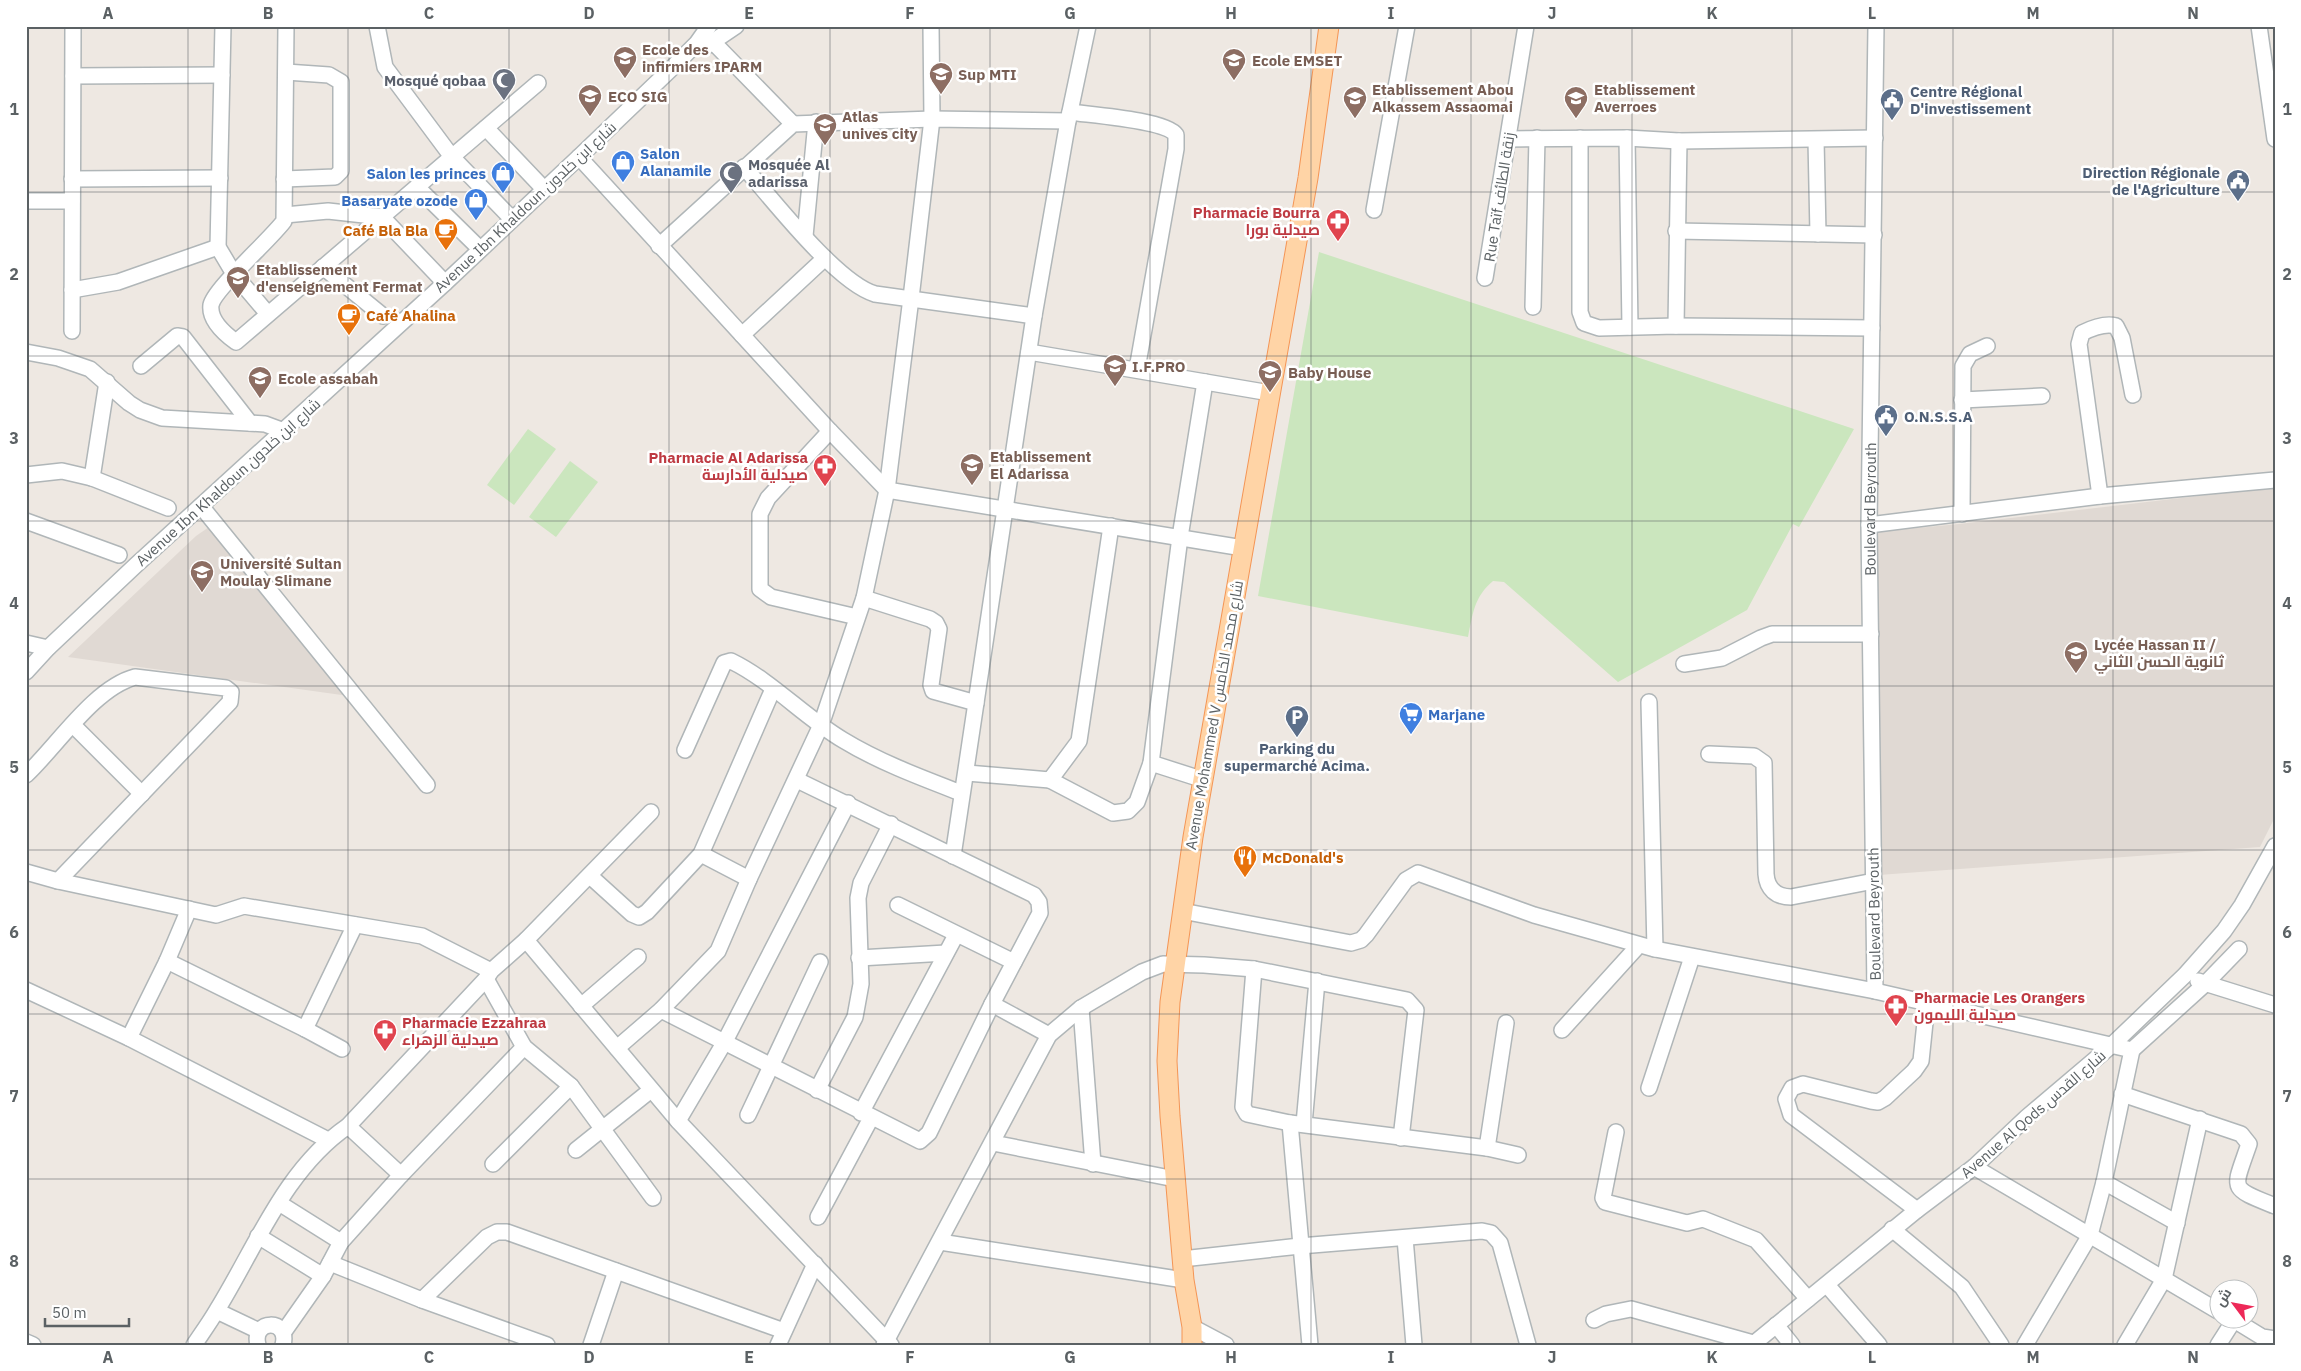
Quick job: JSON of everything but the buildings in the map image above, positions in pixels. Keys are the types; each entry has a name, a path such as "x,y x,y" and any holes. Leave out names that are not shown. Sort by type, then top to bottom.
{"main road":[{"path":"1322,89 1330,26"},
{"path":"1322,89 1343,26"},
{"name":"Avenue Mohammed V شارع محمد الخامس","path":"1192,1336 1182,1259 1167,1061 1174,963 1322,89"}],"street":[{"path":"72,331 73,26"},
{"path":"223,26 218,247 234,274 268,314"},
{"path":"286,26 285,215 280,227 214,296 211,304 213,318 236,342 538,83"},
{"path":"377,26 384,67 452,157 512,219"},
{"path":"697,43 698,26"},
{"path":"672,68 697,43 709,26"},
{"path":"672,68 736,26"},
{"path":"617,1048 662,1010 718,951 749,879 797,780 821,725 834,693 864,598 887,490 932,119 931,26"},
{"path":"953,856 962,793 967,773 1034,316 1069,116 1088,26"},
{"path":"1374,210 1407,26"},
{"name":"Rue Taïf زنقة الطائف","path":"1485,278 1526,26"},
{"name":"Boulevard Beyrouth","path":"1875,991 1870,525 1876,26"},
{"path":"2259,26 2275,139"},
{"path":"713,42 793,124"},
{"name":"Avenue Ibn Khaldoun شارع ابن خلدون","path":"26,672 48,648 445,283 672,68"},
{"path":"284,179 335,177 341,171 341,82 329,75 286,72"},
{"path":"73,76 222,75"},
{"path":"659,246 793,124 1069,116 1154,124 1169,128 1176,135 1176,149 1137,370"},
{"path":"806,236 816,122"},
{"path":"486,128 544,189"},
{"path":"1533,307 1537,138"},
{"path":"1580,138 1580,315 1584,323 1594,327 1630,328 1676,326 1872,328"},
{"path":"1508,139 1627,138 1679,141 1875,138"},
{"path":"1627,138 1630,328"},
{"path":"1816,140 1818,234"},
{"path":"1676,326 1676,231 1679,141"},
{"path":"579,157 830,432 887,490 1243,548"},
{"path":"744,167 826,258 863,290 875,294 1034,316"},
{"path":"72,179 220,178"},
{"path":"417,186 480,249"},
{"path":"26,201 72,201"},
{"path":"285,215 328,211 382,216 445,283"},
{"path":"1676,231 1874,235"},
{"path":"72,290 118,282 218,247"},
{"path":"742,335 826,258"},
{"path":"323,267 383,316"},
{"path":"2100,496 2078,344 2082,333 2111,325 2119,330 2133,395"},
{"path":"141,366 177,336 183,337 250,423"},
{"path":"26,344 32,353 58,358 90,369 107,382 128,403 140,410 162,418 265,424 284,431"},
{"path":"1962,514 1963,366 1970,354 1987,346"},
{"path":"1030,352 1270,393"},
{"path":"92,478 107,382"},
{"path":"967,773 1050,780 1113,813 1128,811 1138,802 1151,763 1180,537 1205,382"},
{"path":"1962,400 2042,396"},
{"path":"830,432 763,506 760,514 760,590 771,597 857,617"},
{"path":"26,475 62,471 92,478 168,508"},
{"path":"1870,525 2100,496 2275,480"},
{"path":"201,506 427,785"},
{"path":"26,520 119,555"},
{"path":"1050,780 1079,741 1111,526"},
{"path":"864,598 936,622 939,629 931,685 933,691 976,703"},
{"path":"1684,664 1722,658 1760,638 1772,634 1871,634"},
{"path":"26,643 48,648"},
{"path":"685,750 724,663 731,661 843,740 875,756 962,793"},
{"path":"28,770 104,692 135,676 230,690 232,696 230,702 58,882"},
{"path":"590,876 632,914 639,916 647,912 701,854 773,689"},
{"path":"1649,702 1655,949"},
{"path":"73,725 142,794"},
{"path":"1709,754 1754,756 1764,763 1766,874 1767,882 1772,891 1784,897 1792,897 1874,881"},
{"path":"1151,763 1204,780"},
{"path":"662,1010 911,1139 924,1140 929,1133 992,1004 1040,913 1039,902 1034,896 891,824 797,780"},
{"path":"678,1121 724,1043 848,803"},
{"path":"194,1345 217,1311 279,1202 328,1140 348,1126 489,975 652,812"},
{"path":"817,1090 855,1017 861,984 858,898 861,883 891,824"},
{"name":"Avenue Al Qods شارع القدس","path":"1752,1344 1892,1229 1974,1166 2027,1117 2112,1045 2185,976 2242,905 2275,846"},
{"path":"701,854 749,879"},
{"path":"26,872 58,882 216,915 244,906 422,936 489,975 524,1046 570,1086 604,1129 653,1198"},
{"path":"1182,911 1351,942 1360,940 1366,935 1406,880 1418,874 1534,916 1655,949 1875,991 2132,1050"},
{"path":"898,905 1014,962"},
{"path":"129,1038 167,961 189,909"},
{"path":"305,1028 355,925"},
{"path":"818,1217 956,935"},
{"path":"526,940 678,1121 815,1264 887,1343 993,1143 1037,1054 1049,1035 1081,1008 1142,972 1163,964 1174,963 1254,969 1407,1000 1413,1004 1416,1010 1401,1138"},
{"path":"1562,1030 1639,945"},
{"path":"2025,1345 2090,1235 2104,1182 2132,1050 2205,984 2239,949"},
{"path":"859,958 946,953"},
{"path":"1649,1088 1692,957"},
{"path":"582,1006 638,958"},
{"path":"167,961 305,1028 342,1049"},
{"path":"748,1115 820,962"},
{"path":"1254,969 1243,1107 1250,1116 1401,1138 1487,1148 1518,1154"},
{"path":"2185,976 2275,1005"},
{"path":"1310,1345 1300,1246 1297,1123 1317,981"},
{"path":"26,990 129,1038 328,1140"},
{"path":"1917,1210 1791,1115 1786,1099 1792,1088 1803,1084 1871,1101 1878,1102 1885,1098 1921,1062 1927,1003"},
{"path":"992,1004 1049,1035"},
{"path":"1081,1008 1093,1164"},
{"path":"1487,1148 1506,1023"},
{"path":"285,1341 341,1242 401,1175 524,1046"},
{"path":"493,1164 570,1086"},
{"path":"576,1150 651,1090"},
{"path":"2122,1094 2241,1134 2249,1144 2236,1181 2238,1188 2242,1193 2275,1206"},
{"path":"2125,1345 2164,1279 2200,1119"},
{"path":"348,1126 401,1175"},
{"path":"1616,1132 1603,1198 1605,1202 1687,1223 1703,1219 1756,1240 1808,1299"},
{"path":"993,1143 1175,1179"},
{"path":"1974,1166 2208,1305"},
{"path":"2104,1182 2177,1224"},
{"path":"279,1202 341,1242"},
{"path":"1892,1229 1962,1287 2001,1345"},
{"path":"1182,1259 1300,1246 1482,1231 1496,1237 1500,1243 1528,1345"},
{"path":"422,1300 487,1237 497,1232 507,1232 616,1271 780,1341 815,1264"},
{"path":"258,1236 326,1269 422,1300 547,1345"},
{"path":"1405,1238 1414,1345"},
{"path":"940,1242 1184,1280"},
{"path":"591,1345 616,1271"},
{"path":"1827,1284 1879,1345"},
{"path":"1594,1320 1606,1314 1631,1310 1752,1344"},
{"path":"217,1311 258,1338 267,1325 272,1325 281,1329 285,1341"},
{"path":"1776,1325 1792,1345"},
{"path":"2218,1345 2228,1328"},
{"path":"2248,1328 2262,1337 2275,1339"},
{"path":"1192,1336 1226,1345"},
{"path":"26,1342 33,1345"}],"shaded area":[{"name":"Lycée Hassan II / ثانوية الحسن الثاني","path":"2275,487 2275,817 2260,847 1879,875 1875,532"},
{"name":"Université Sultan Moulay Slimane","path":"209,527 363,698 68,657 196,536"}],"green space":[{"path":"1319,252 1854,429 1799,527 1793,524 1747,610 1618,682 1504,582 1493,581 1478,599 1468,637 1258,596"},
{"path":"528,429 556,449 514,505 487,485"},
{"path":"570,461 598,482 556,537 529,517"}],"place":[{"name":"Ecole des infirmiers IPARM","path":"625,79"},
{"name":"Ecole EMSET","path":"1234,81"},
{"name":"Sup MTI","path":"941,95"},
{"name":"Mosqué qobaa","path":"504,101"},
{"name":"ECO SIG","path":"590,117"},
{"name":"Etablissement Abou Alkassem Assaomai","path":"1355,119"},
{"name":"Etablissement Averroes","path":"1576,119"},
{"name":"Centre Régional D'investissement","path":"1892,121"},
{"name":"Atlas unives city","path":"825,146"},
{"name":"Salon Alanamile","path":"623,183"},
{"name":"Salon les princes","path":"503,194"},
{"name":"Mosquée Al adarissa","path":"731,194"},
{"name":"Direction Régionale de l'Agriculture","path":"2238,202"},
{"name":"Basaryate ozode","path":"476,221"},
{"name":"Pharmacie Bourra صيدلية بورا","path":"1338,242"},
{"name":"Café Bla Bla","path":"446,251"},
{"name":"Etablissement d'enseignement Fermat","path":"238,299"},
{"name":"Café Ahalina","path":"349,336"},
{"name":"I.F.PRO","path":"1115,387"},
{"name":"Baby House","path":"1270,393"},
{"name":"Ecole assabah","path":"260,399"},
{"name":"O.N.S.S.A","path":"1886,437"},
{"name":"Etablissement El Adarissa","path":"972,486"},
{"name":"Pharmacie Al Adarissa صيدلية الأدارسة","path":"825,487"},
{"name":"Université Sultan Moulay Slimane","path":"202,593"},
{"name":"Lycée Hassan II / ثانوية الحسن الثاني","path":"2076,674"},
{"name":"Marjane","path":"1411,735"},
{"name":"Parking du supermarché Acima.","path":"1297,738"},
{"name":"McDonald's","path":"1245,878"},
{"name":"Pharmacie Les Orangers صيدلية الليمون","path":"1896,1027"},
{"name":"Pharmacie Ezzahraa صيدلية الزهراء","path":"385,1052"}]}
